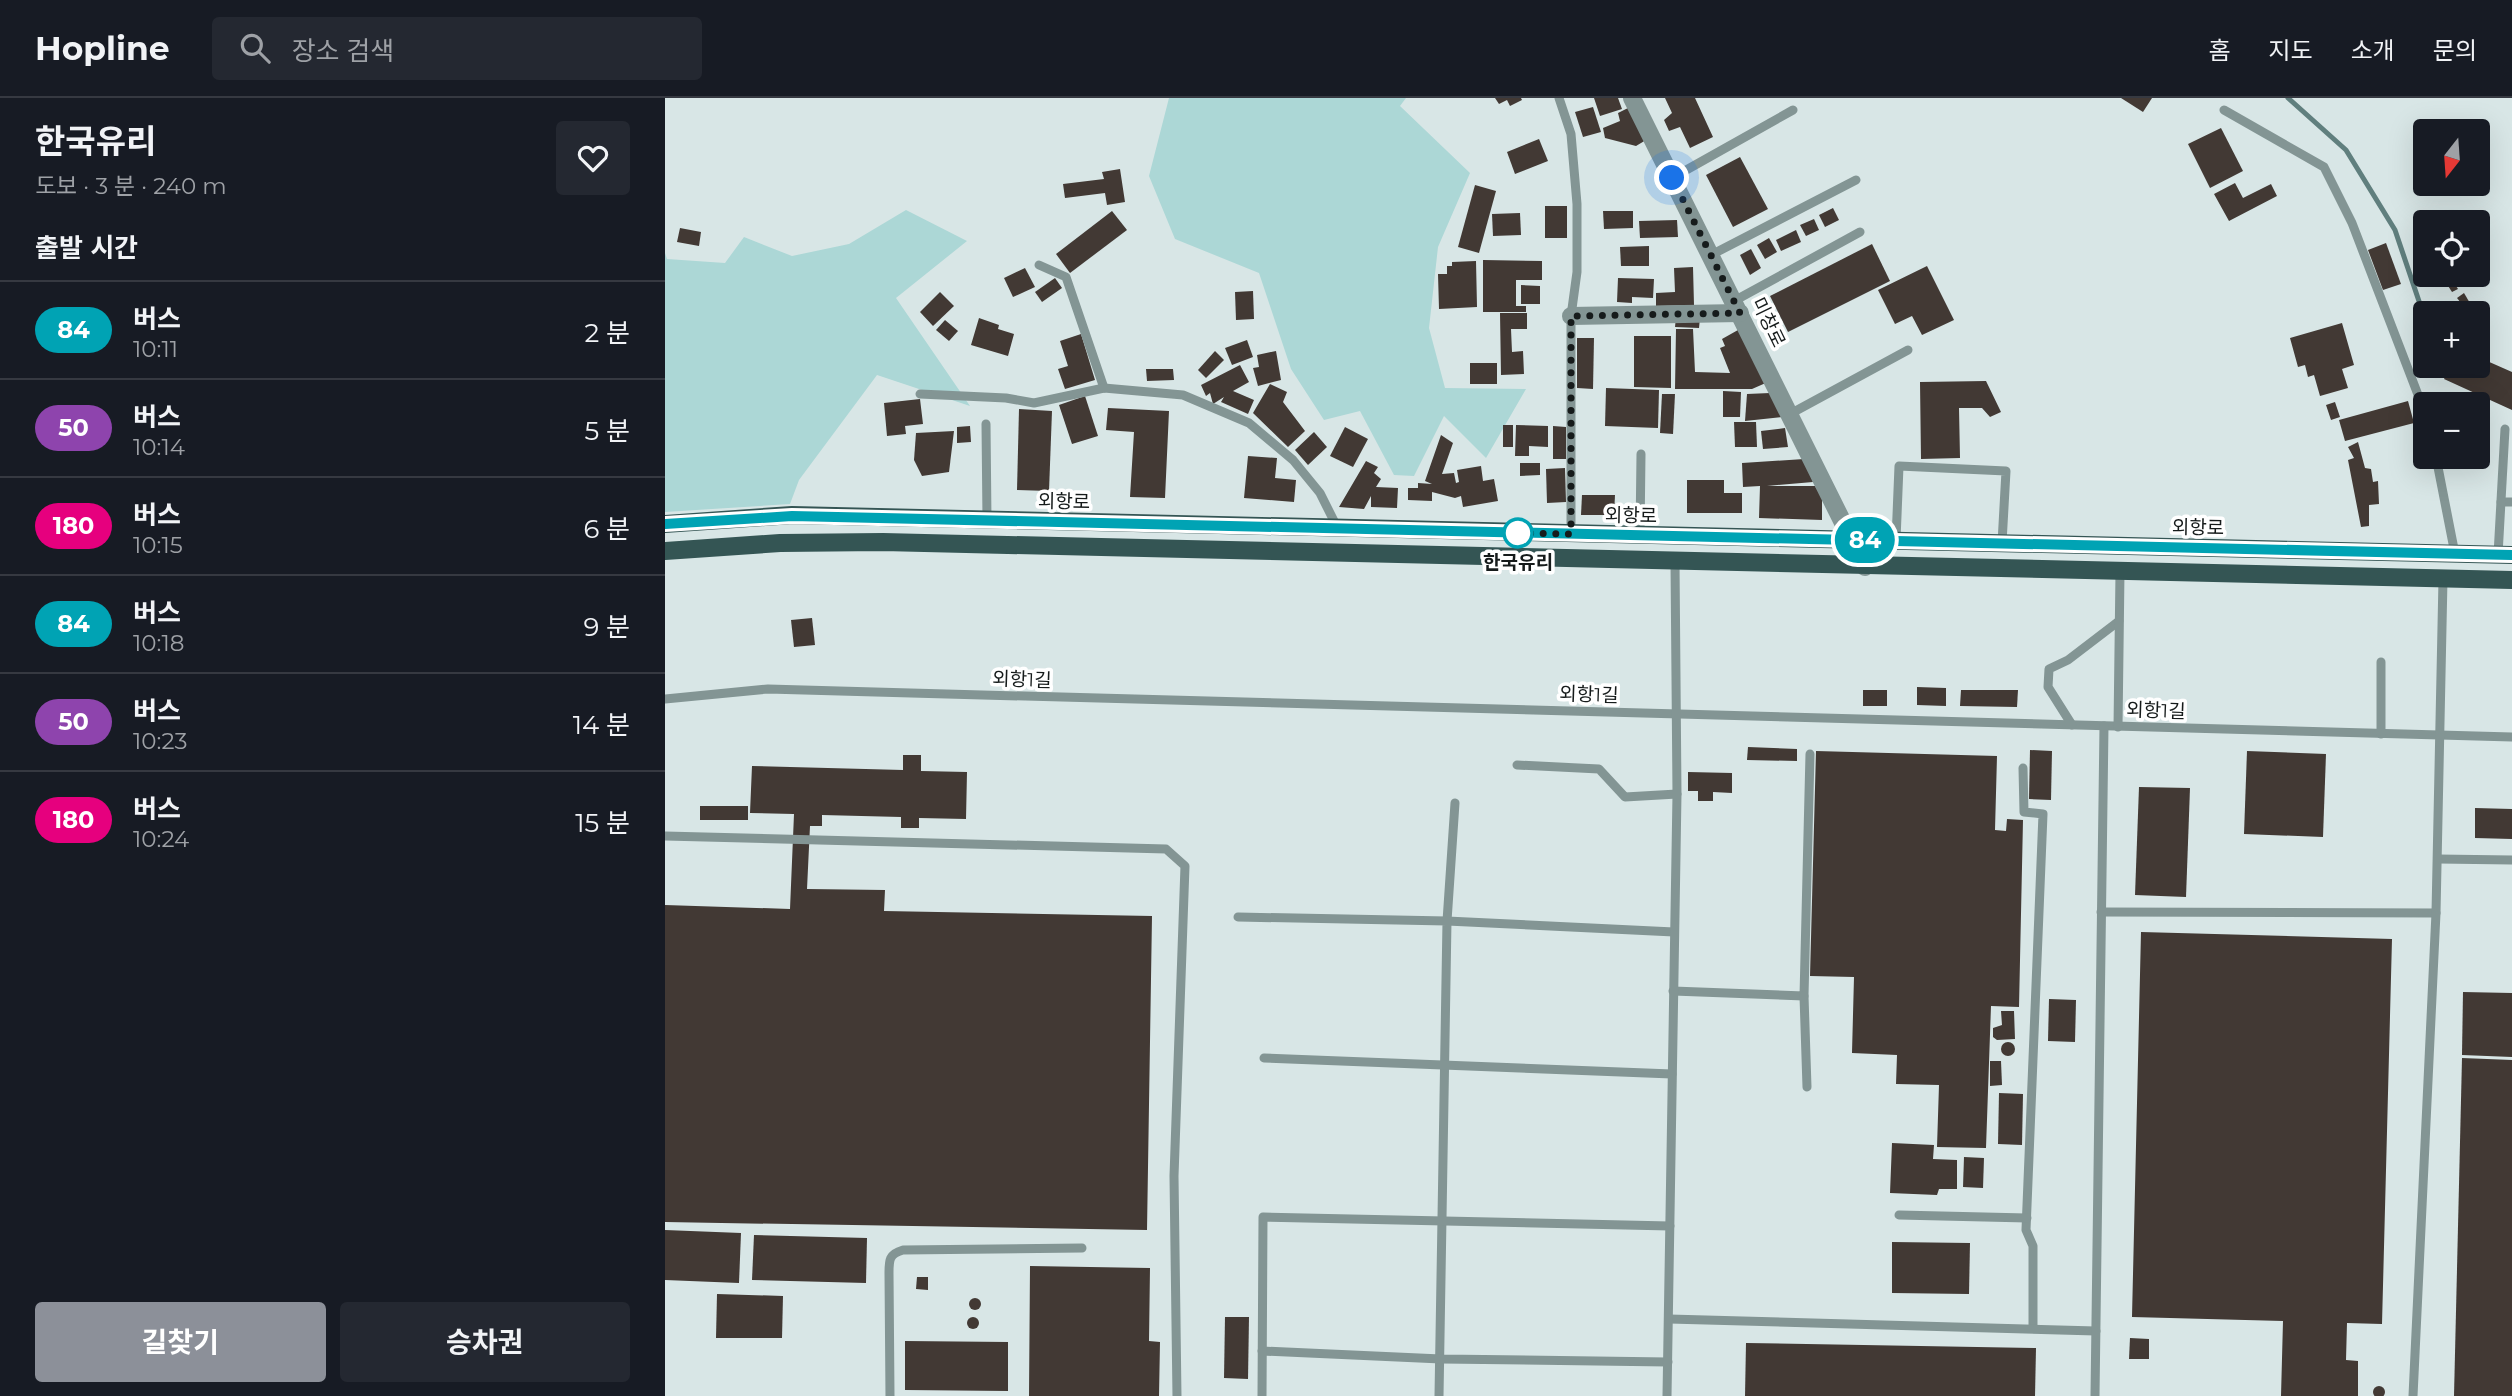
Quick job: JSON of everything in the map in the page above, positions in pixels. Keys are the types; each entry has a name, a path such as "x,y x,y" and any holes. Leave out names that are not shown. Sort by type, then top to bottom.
{"main road":[{"name":"외항로","path":"665,524 792,516 2505,555"},
{"path":"665,551 780,543 883,542 2512,580"}],"street":[{"name":"미창로","path":"1632,98 1865,567"},
{"path":"1571,316 1737,307"}],"lane":[{"path":"1559,98 1571,134 1577,204 1577,272 1571,316 1571,534"},
{"path":"1672,178 1793,110"},
{"path":"2224,110 2323,167 2352,223 2417,392"},
{"path":"1711,256 1856,180"},
{"path":"1737,307 1860,232"},
{"path":"1039,265 1066,277 1104,388"},
{"path":"1790,414 1908,350"},
{"path":"920,394 1006,398 1034,403 1104,388 1183,395 1249,423 1293,460 1320,493 1338,529"},
{"path":"986,424 987,520"},
{"path":"2505,429 2501,502 2505,555"},
{"path":"1640,536 1641,454"},
{"path":"1896,540 1899,466 2006,471 2002,543"},
{"path":"2438,469 2455,554"},
{"path":"2501,502 2512,502"},
{"path":"1667,1396 1677,794 1675,562"},
{"path":"2117,726 2120,572"},
{"path":"2413,1396 2438,859 2443,579"},
{"path":"2072,725 2048,687 2049,669 2067,660 2119,621"},
{"path":"2381,662 2381,734"},
{"path":"665,690 665,699"},
{"name":"외항1길","path":"665,699 768,690 2512,737"},
{"path":"2095,1396 2104,726"},
{"path":"1807,1087 1804,996 1810,754"},
{"path":"1517,765 1599,769 1625,797 1677,794"},
{"path":"2022,768 2024,812 2043,814 2026,1230 2033,1246 2032,1328"},
{"path":"1439,1396 1447,921 1455,803"},
{"path":"665,836 1166,849 1185,866 1174,1176 1177,1396"},
{"path":"2438,859 2512,860"},
{"path":"2101,912 2436,913"},
{"path":"1238,917 1447,921 1674,932"},
{"path":"1673,991 1804,996"},
{"path":"1264,1058 1672,1074"},
{"path":"1899,1215 2027,1218"},
{"path":"1262,1396 1263,1217 1670,1226"},
{"path":"890,1396 889,1259 894,1253 903,1250 1082,1248"},
{"path":"1669,1319 2096,1331"},
{"path":"1262,1351 1441,1359 1668,1362"}],"shaded area":[{"path":"1169,98 1406,98 1400,106 1470,173 1438,247 1429,328 1445,388 1526,389 1486,458 1444,416 1414,476 1394,475 1360,411 1324,420 1291,369 1259,273 1175,239 1149,176"},
{"path":"906,210 967,241 896,298 970,406 877,375 799,480 790,504 665,512 665,253 667,259 725,263 744,237 792,256 849,244"}],"building":[{"path":"1495,98 1522,100 1510,106 1507,100 1499,104"},
{"path":"1594,98 1618,98 1622,109 1600,116"},
{"path":"1665,98 1695,98 1713,137 1690,148 1680,127 1669,131 1664,120 1672,113"},
{"path":"2121,98 2152,98 2143,112"},
{"path":"1593,107 1601,132 1583,137 1575,112"},
{"path":"1630,107 1646,140 1636,146 1605,138 1603,128 1620,121 1618,113"},
{"path":"2221,128 2243,171 2210,188 2188,144"},
{"path":"1539,139 1548,161 1515,174 1507,152"},
{"path":"1740,157 1768,209 1733,227 1706,175"},
{"path":"1120,169 1125,202 1107,205 1105,193 1065,198 1063,184 1104,179 1102,172"},
{"path":"2235,183 2243,198 2271,184 2277,196 2229,221 2214,194"},
{"path":"1475,185 1496,191 1479,253 1458,247"},
{"path":"1545,206 1567,206 1567,238 1545,238"},
{"path":"1833,208 1839,220 1825,227 1819,215"},
{"path":"1112,211 1127,230 1070,273 1056,254"},
{"path":"1603,211 1633,211 1633,228 1604,229"},
{"path":"1520,213 1521,235 1493,236 1492,214"},
{"path":"1814,219 1819,230 1806,236 1800,225"},
{"path":"1677,220 1678,237 1640,238 1639,221"},
{"path":"680,228 701,232 699,246 677,242"},
{"path":"1796,230 1801,242 1781,251 1776,240"},
{"path":"1769,238 1777,252 1765,259 1757,245"},
{"path":"2386,243 2401,284 2383,290 2368,250"},
{"path":"1872,244 1890,281 1788,332 1770,296"},
{"path":"1649,246 1649,266 1621,266 1620,247"},
{"path":"1751,249 1761,268 1750,275 1740,255"},
{"path":"1483,260 1542,261 1542,280 1516,280 1516,306 1526,306 1526,312 1483,312"},
{"path":"1476,261 1477,307 1439,309 1438,274 1447,274 1447,266 1452,266 1452,262"},
{"path":"1927,266 1954,320 1922,335 1912,316 1895,324 1878,290"},
{"path":"1693,267 1694,305 1656,306 1656,293 1675,292 1674,268"},
{"path":"1025,268 1035,287 1013,297 1004,278"},
{"path":"1055,278 1062,288 1042,302 1035,292"},
{"path":"1618,278 1654,279 1653,298 1632,297 1632,303 1617,302"},
{"path":"1521,285 1540,286 1540,304 1521,304"},
{"path":"1253,291 1254,319 1236,320 1235,292"},
{"path":"940,292 954,306 933,326 920,312"},
{"path":"2464,293 2469,301 2459,301 2457,298"},
{"path":"1500,313 1527,313 1527,329 1511,329 1512,352 1523,351 1524,374 1501,375"},
{"path":"1676,317 1700,318 1699,328 1675,327"},
{"path":"979,318 999,325 998,329 1014,334 1008,356 971,345"},
{"path":"945,320 958,331 949,341 936,330"},
{"path":"2342,323 2354,365 2342,369 2348,388 2320,396 2314,375 2308,377 2305,365 2298,367 2290,338"},
{"path":"1676,329 1693,329 1695,372 1730,373 1720,348 1725,346 1722,339 1738,330 1768,382 1752,389 1675,389"},
{"path":"1081,334 1095,380 1065,389 1058,369 1068,366 1060,341"},
{"path":"1634,336 1671,336 1671,388 1634,387"},
{"path":"1577,338 1594,338 1593,389 1577,388"},
{"path":"1247,340 1253,357 1232,365 1225,348"},
{"path":"1215,351 1224,360 1206,378 1198,370"},
{"path":"1276,351 1281,380 1258,386 1253,368 1259,367 1257,355"},
{"path":"2490,362 2512,372 2512,410 2490,400 2490,392 2473,392 2444,379 2490,378"},
{"path":"1470,363 1497,363 1497,384 1470,384"},
{"path":"1240,365 1249,382 1233,391 1254,400 1248,414 1221,402 1224,397 1213,404 1210,393 1206,396 1201,385"},
{"path":"1146,369 1173,369 1174,380 1147,381"},
{"path":"1986,381 2001,412 1990,417 1982,408 1959,408 1960,458 1921,459 1920,382"},
{"path":"1270,384 1287,392 1283,402 1305,431 1288,447 1253,413"},
{"path":"1606,388 1659,390 1658,428 1605,426"},
{"path":"1723,391 1741,392 1740,417 1723,417"},
{"path":"1770,393 1782,417 1745,421 1747,394"},
{"path":"1662,394 1675,394 1673,434 1660,433"},
{"path":"1085,396 1098,436 1072,444 1059,405"},
{"path":"920,399 923,424 905,426 906,434 887,436 884,403"},
{"path":"2408,401 2413,423 2345,441 2339,420"},
{"path":"2335,402 2340,417 2331,420 2326,405"},
{"path":"1108,408 1169,411 1165,498 1130,497 1134,432 1106,430"},
{"path":"1019,409 1052,411 1049,491 1017,490"},
{"path":"1734,422 1756,422 1757,447 1735,447"},
{"path":"1503,425 1513,425 1513,447 1503,447"},
{"path":"1516,425 1548,426 1548,447 1529,446 1529,456 1515,456"},
{"path":"970,426 971,442 957,443 957,427"},
{"path":"1553,426 1566,427 1566,459 1553,459"},
{"path":"1345,427 1368,439 1353,467 1330,456"},
{"path":"1785,428 1788,447 1763,449 1761,431"},
{"path":"954,431 949,472 922,476 914,460 916,433"},
{"path":"1314,432 1327,447 1308,465 1295,450"},
{"path":"1441,435 1453,443 1442,474 1454,473 1456,483 1459,482 1457,470 1481,466 1483,481 1494,479 1498,501 1463,507 1461,496 1455,498 1432,492 1432,501 1408,500 1408,488 1418,488 1418,483 1432,484 1425,481"},
{"path":"2358,442 2365,468 2371,469 2373,482 2378,481 2379,504 2369,505 2369,526 2361,527 2348,460 2354,458 2348,447"},
{"path":"1248,456 1277,458 1275,478 1296,480 1294,502 1244,498"},
{"path":"1804,459 1813,482 1767,486 1815,486 1822,498 1822,520 1759,518 1760,486 1743,487 1742,463"},
{"path":"1366,461 1378,467 1374,473 1381,479 1376,487 1398,488 1397,508 1371,507 1371,496 1364,509 1339,507"},
{"path":"1520,463 1540,463 1540,475 1520,476"},
{"path":"1565,468 1566,502 1547,503 1546,469"},
{"path":"1687,480 1724,480 1724,493 1742,493 1742,513 1687,513"},
{"path":"1582,495 1615,495 1614,515 1581,515"},
{"path":"812,618 815,645 794,647 791,620"},
{"path":"1917,687 1946,688 1946,706 1917,705"},
{"path":"1863,690 1887,690 1887,706 1863,706"},
{"path":"1961,690 2018,690 2017,707 1960,706"},
{"path":"1748,747 1797,749 1797,761 1747,760"},
{"path":"2030,750 2052,751 2051,800 2029,799"},
{"path":"1816,751 1997,756 1995,830 2006,831 2007,819 2023,820 2019,1007 1991,1006 1986,1148 1937,1147 1939,1085 1896,1084 1897,1055 1852,1053 1854,977 1810,976"},
{"path":"2247,751 2326,754 2323,837 2244,834"},
{"path":"903,755 921,755 921,771 967,772 966,819 919,818 919,828 901,828 901,817 822,815 822,826 810,826 807,889 885,890 884,911 1152,916 1147,1230 665,1222 665,905 790,909 794,814 750,813 752,766 903,770"},
{"path":"1688,772 1732,773 1732,793 1713,792 1713,801 1698,801 1698,791 1688,791"},
{"path":"2139,787 2190,788 2186,897 2135,895"},
{"path":"700,806 748,806 748,820 700,820"},
{"path":"2475,808 2512,809 2512,839 2475,838"},
{"path":"2141,932 2392,939 2382,1324 2347,1323 2346,1360 2358,1361 2358,1396 2281,1396 2283,1321 2132,1317"},
{"path":"2463,992 2512,993 2512,1057 2462,1055"},
{"path":"2049,999 2076,1000 2075,1042 2048,1041"},
{"path":"2001,1011 2014,1011 2015,1039 1997,1040 1993,1037 1993,1028 2002,1025"},
{"path":"2008,1042 2013,1044 2013,1054 2008,1056 2003,1054 2001,1049 2003,1044"},
{"path":"2462,1058 2512,1060 2512,1396 2454,1396"},
{"path":"1990,1061 2001,1061 2002,1085 1990,1086"},
{"path":"1999,1093 2023,1094 2022,1145 1998,1144"},
{"path":"1892,1143 1934,1145 1933,1159 1957,1160 1957,1189 1939,1189 1937,1195 1890,1193"},
{"path":"1964,1157 1984,1158 1983,1188 1963,1187"},
{"path":"665,1230 741,1233 739,1283 665,1280"},
{"path":"754,1235 867,1238 866,1283 752,1280"},
{"path":"1892,1242 1970,1243 1969,1294 1892,1293"},
{"path":"1030,1266 1150,1268 1149,1341 1160,1342 1159,1396 1029,1396"},
{"path":"917,1277 928,1277 928,1290 916,1289"},
{"path":"717,1294 783,1296 782,1338 716,1338"},
{"path":"975,1298 981,1304 975,1310 969,1304"},
{"path":"973,1317 979,1323 973,1329 967,1323"},
{"path":"1225,1317 1249,1317 1248,1379 1224,1378"},
{"path":"2130,1338 2149,1339 2149,1359 2129,1359"},
{"path":"905,1341 1008,1342 1008,1391 905,1390"},
{"path":"1746,1343 2036,1348 2035,1396 1745,1396"},
{"path":"2375,1388 2383,1388 2383,1396 2375,1396"}],"waterway":[{"path":"2288,98 2346,150 2395,230 2419,301"}],"bus line":[{"name":"84","path":"665,524 792,516 2512,555"}],"place":[{"name":"한국유리","path":"1518,533"}],"route":[{"path":"1518,533 1571,534 1571,316 1740,313 1672,178"}]}
